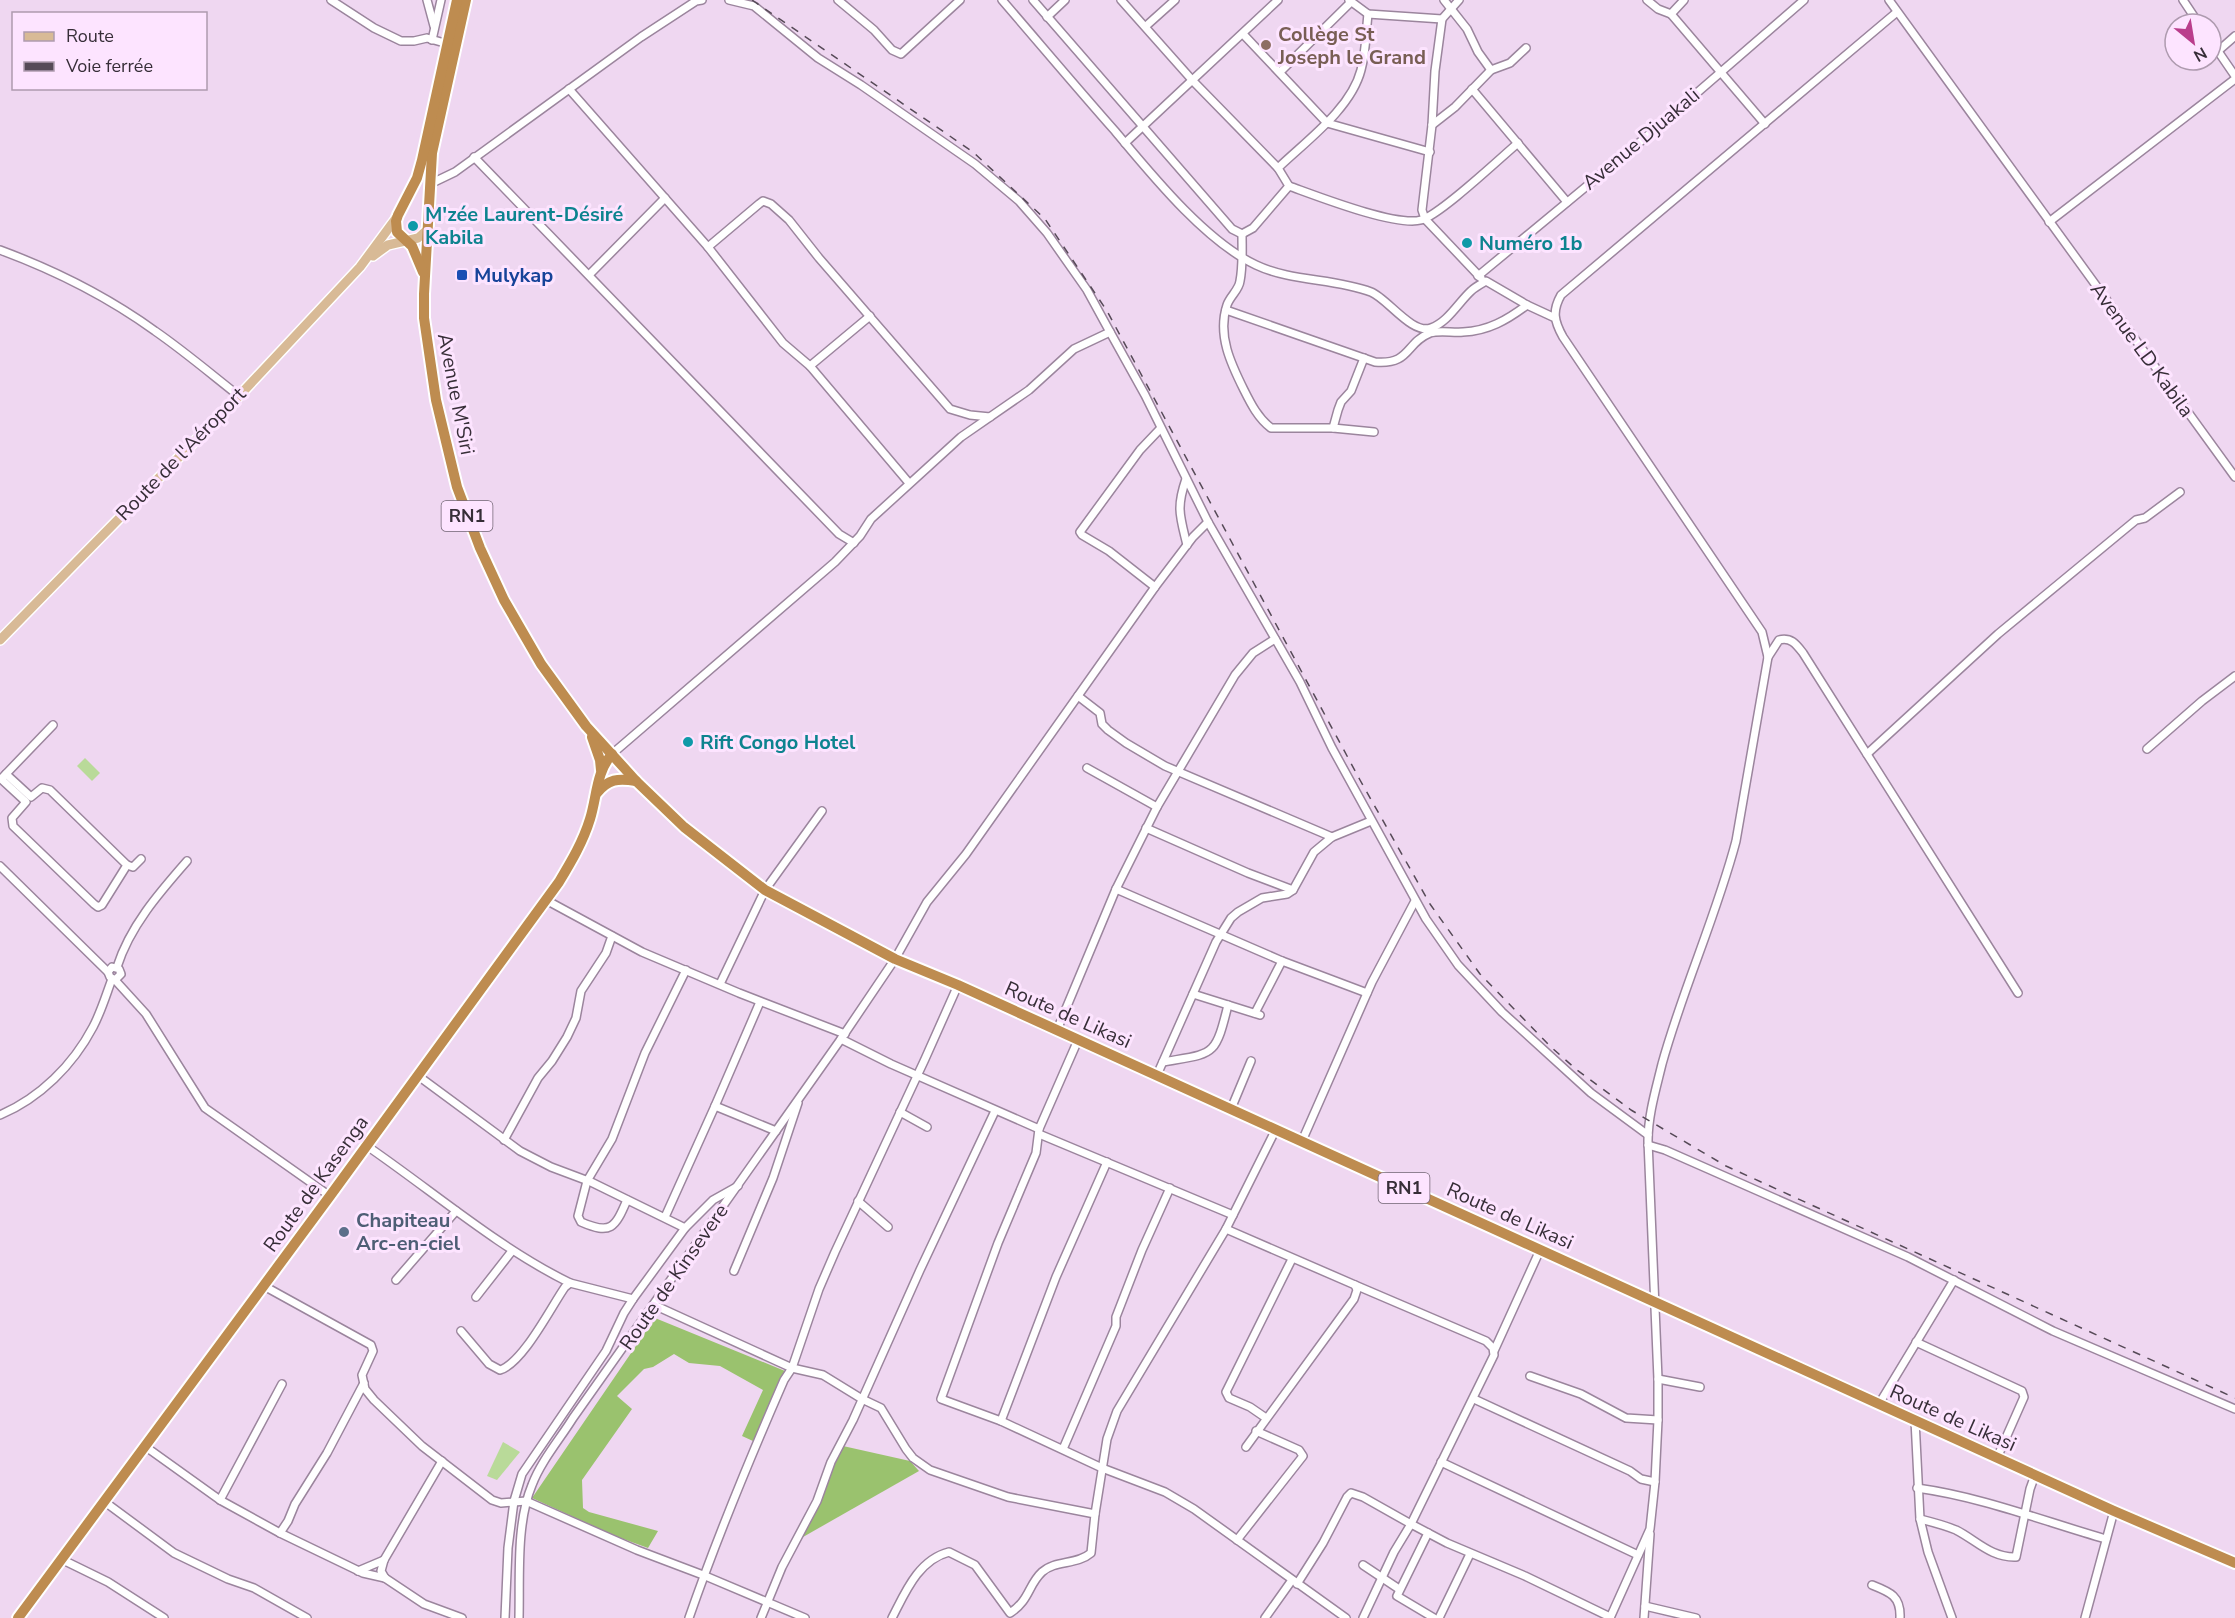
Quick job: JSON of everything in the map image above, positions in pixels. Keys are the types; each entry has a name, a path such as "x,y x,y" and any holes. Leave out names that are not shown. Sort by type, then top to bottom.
{"highway":[{"path":"399,215 417,178 425,151 446,44 458,0"},
{"name":"Avenue M'Siri","path":"466,0 432,153 428,198 424,318 433,382 446,444 465,509 493,578 524,636 555,685 586,726 612,754"},
{"path":"409,195 421,186 426,189 428,198"},
{"name":"RN1","path":"399,215 397,232 415,251 425,279"},
{"path":"586,726 597,751 601,770"},
{"name":"Route de Kasenga","path":"18,1618 63,1560 546,900 576,852 590,818 601,770 612,754"},
{"name":"Route de Likasi","path":"612,754 636,781 684,827 765,890 895,959 958,985 1997,1458 2235,1563"},
{"path":"596,794 603,785 616,779 636,781"}],"main road":[{"name":"Route de l'Aéroport","path":"0,640 239,396 360,267 399,215"},
{"name":"Route de l'Aéroport","path":"360,267 384,248 422,236 428,229"}],"street":[{"path":"331,0 374,28 401,41 427,38 446,44"},
{"path":"427,0 435,31"},
{"path":"432,40 441,0"},
{"path":"430,184 455,172 696,0 702,0"},
{"path":"729,0 754,2 818,58 975,164 1019,201 1065,257 1087,290 1144,394 1208,522 1275,639 1415,901 1458,965 1502,1012 1591,1094 1648,1135"},
{"path":"838,0 870,27 892,50 901,54 960,0"},
{"path":"1002,0 1149,172 1216,240 1256,265 1304,279 1353,286 1374,292 1412,324 1431,331 1466,332 1498,325 1527,305"},
{"path":"1033,0 1232,230 1242,234"},
{"path":"1047,17 1065,0"},
{"path":"1121,0 1193,81 1278,168 1289,186 1395,219 1413,221 1425,219 1438,211 1518,143"},
{"path":"1146,26 1175,0"},
{"path":"1125,144 1278,0"},
{"path":"1444,0 1467,29 1478,52 1491,70"},
{"path":"1459,0 1442,19 1435,71 1430,153 1422,210 1425,219 1478,276 1527,305 1553,317 1563,337 1762,632 1768,657"},
{"path":"1647,0 1658,9 1671,14 1765,124"},
{"path":"1671,14 1684,0"},
{"name":"Avenue Djuakali","path":"1478,276 1646,137 1804,0"},
{"path":"1280,72 1350,1 1368,14 1442,19"},
{"name":"Avenue LD Kabila","path":"1893,1 1897,12 2235,477"},
{"path":"1553,317 1561,296 1897,12"},
{"path":"1278,168 1327,123 1350,93 1362,68 1368,14"},
{"path":"1243,34 1327,123 1430,153"},
{"path":"2223,47 2235,36"},
{"path":"1432,125 1491,70 1510,63 1526,48"},
{"path":"2049,222 2235,77 2223,59"},
{"path":"569,89 708,247 778,338 790,351 810,366 909,483"},
{"path":"1472,89 1568,202"},
{"path":"474,157 839,534 854,543"},
{"path":"1242,234 1253,228 1289,186"},
{"path":"589,274 665,198"},
{"path":"708,247 759,204 767,201 789,220 819,258 950,409 969,415 990,417"},
{"path":"1242,234 1240,284 1226,309 1226,347 1240,382 1261,418 1271,428 1333,428 1374,432"},
{"path":"0,250 57,273 107,301 154,330 239,396"},
{"path":"1226,309 1375,362 1395,361 1404,357 1420,339 1458,306 1470,291 1486,280"},
{"path":"810,366 870,316"},
{"path":"612,754 835,562 854,543 871,519 961,437 1046,376 1074,349 1110,332"},
{"path":"1333,428 1341,402 1351,392 1364,358"},
{"path":"1155,588 1118,558 1080,532 1134,458 1161,429"},
{"path":"1186,479 1179,500 1179,510 1187,545"},
{"path":"1867,754 1998,634 2136,520 2145,518 2180,492"},
{"name":"Route de Kinsevere","path":"519,1618 521,1541 526,1501 536,1476 573,1418 843,1037 895,959 927,902 966,854 1155,588 1187,545 1208,522"},
{"path":"1057,1030 1116,890 1157,807 1235,675 1253,653 1275,639"},
{"path":"1644,1618 1658,1420 1648,1135 1653,1102 1669,1038 1683,993 1729,869 1736,841 1768,657 1779,640 1785,639 1797,646 2018,993"},
{"path":"2147,749 2202,700 2235,676"},
{"path":"1078,696 1100,713 1102,724 1108,730 1145,755 1332,837"},
{"path":"28,800 3,778 53,725"},
{"path":"1088,768 1157,807"},
{"path":"127,865 102,905 98,907 13,826 12,818 42,788 50,790 127,865 133,867 141,859"},
{"path":"720,984 765,890 822,811"},
{"path":"1157,1075 1221,934 1232,918 1248,905 1262,898 1287,894 1293,890 1311,856 1332,837 1371,821"},
{"path":"1146,828 1248,873 1293,890"},
{"path":"0,1115 14,1109 52,1082 77,1053 94,1025 114,979 121,974 117,967 122,951 136,925 160,891 187,861"},
{"path":"0,866 108,972 146,1014 206,1108 330,1196"},
{"path":"1116,890 1282,961 1367,993"},
{"path":"546,900 642,952 843,1037 917,1076 1039,1132 1233,1215"},
{"path":"1302,1141 1367,993 1415,901"},
{"path":"504,1140 538,1078 567,1037 576,1018 581,991 603,959 612,936"},
{"path":"1193,994 1258,1014 1282,961"},
{"path":"108,972 112,967 117,967"},
{"path":"627,1200 613,1227 605,1230 581,1222 578,1216 578,1207 587,1181 612,1139 645,1053 686,970"},
{"path":"689,1618 756,1446 784,1380 792,1368 819,1289 958,985"},
{"path":"664,1217 760,1002"},
{"path":"1163,1062 1206,1054 1214,1047 1221,1032 1228,1005"},
{"path":"1078,1040 1039,1132 1036,1153 998,1243 941,1399 1000,1421 1102,1468 1165,1492 1194,1509 1346,1618"},
{"path":"1231,1109 1251,1060"},
{"path":"417,1075 504,1140 542,1162 685,1228"},
{"path":"734,1271 773,1178 799,1099"},
{"path":"715,1107 776,1131"},
{"path":"761,1618 782,1567 817,1501 831,1462 995,1111"},
{"path":"900,1112 927,1127"},
{"path":"892,1618 912,1579 941,1554 949,1552 975,1565 1012,1616 1024,1602 1041,1572 1047,1568 1078,1561 1091,1553 1107,1439 1117,1411 1226,1229 1276,1130"},
{"path":"1648,1145 1723,1174 1908,1257 2053,1331 2235,1409"},
{"path":"367,1146 539,1268 570,1283 633,1299"},
{"path":"1000,1421 1056,1277 1107,1162"},
{"path":"505,1618 508,1548 514,1502 522,1474 606,1351 633,1299 685,1228 713,1200 740,1185"},
{"path":"1063,1449 1116,1326 1116,1317 1142,1250 1170,1188"},
{"path":"858,1201 888,1227"},
{"path":"396,1280 456,1211"},
{"path":"1226,1229 1483,1340 1494,1352"},
{"path":"1363,1618 1490,1366 1494,1352 1540,1250"},
{"path":"476,1297 512,1251"},
{"path":"1266,1418 1250,1407 1229,1398 1226,1392 1292,1259"},
{"path":"1879,1404 1954,1280"},
{"path":"461,1331 489,1364 500,1371 504,1370 527,1345 565,1287 570,1283"},
{"path":"1246,1447 1354,1299 1357,1290 1355,1285"},
{"path":"264,1286 371,1345 373,1351 362,1375 368,1394 423,1446 492,1500 501,1503 526,1501 637,1550 704,1575 805,1618"},
{"path":"654,1305 792,1368 822,1375 881,1408 913,1458 930,1470 1008,1497 1095,1514"},
{"path":"1916,1342 2022,1391 2024,1398 1997,1458"},
{"path":"1530,1376 1581,1394 1626,1418 1658,1420"},
{"path":"1658,1378 1700,1387"},
{"path":"280,1533 327,1453 364,1383"},
{"path":"220,1500 282,1384"},
{"path":"1474,1399 1630,1471 1641,1479 1654,1482"},
{"path":"1915,1420 1920,1519 1928,1552 1952,1618"},
{"path":"1237,1540 1303,1456 1299,1450 1256,1431"},
{"path":"146,1447 220,1500 280,1533 358,1571 370,1576 385,1578 447,1616 462,1618"},
{"path":"385,1578 381,1571 384,1560 442,1461"},
{"path":"1441,1462 1638,1555"},
{"path":"1920,1519 1956,1530 1984,1549 2013,1558 2017,1555 2030,1489 2036,1475"},
{"path":"1917,1488 1978,1499 2026,1516 2106,1539"},
{"path":"1265,1618 1323,1543 1351,1493 1363,1497 1470,1554 1525,1576 1610,1618 1650,1529"},
{"path":"105,1502 174,1553 228,1579 254,1588 308,1618"},
{"path":"2085,1618 2114,1510"},
{"path":"1428,1533 1400,1589 1398,1598 1434,1618"},
{"path":"1439,1618 1470,1554"},
{"path":"63,1560 108,1582 161,1617"},
{"path":"358,1571 384,1560"},
{"path":"1363,1565 1400,1589"},
{"path":"1872,1585 1896,1596 1900,1607 1900,1618"},
{"path":"1645,1606 1696,1618"}],"green space":[{"path":"85,758 100,773 92,781 77,766"},
{"path":"655,1318 785,1371 753,1441 742,1436 763,1390 720,1366 689,1363 674,1354 653,1367 644,1369 617,1396 632,1409 582,1480 583,1508 589,1512 658,1531 648,1548 615,1536 532,1498"},
{"path":"503,1442 520,1452 497,1480 487,1476"},
{"path":"843,1446 910,1461 919,1471 796,1541"}],"railway":[{"path":"752,0 973,152 1045,219 1107,311 1360,780 1430,904 1480,974 1551,1047 1577,1070 1631,1110 1726,1166 2235,1398"}],"place":[{"name":"Collège St Joseph le Grand","path":"1266,45"},
{"name":"M'zée Laurent-Désiré Kabila","path":"413,226"},
{"name":"Numéro 1b","path":"1467,243"},
{"name":"Mulykap","path":"462,275"},
{"name":"Rift Congo Hotel","path":"688,742"},
{"name":"Chapiteau Arc-en-ciel","path":"344,1232"}]}
